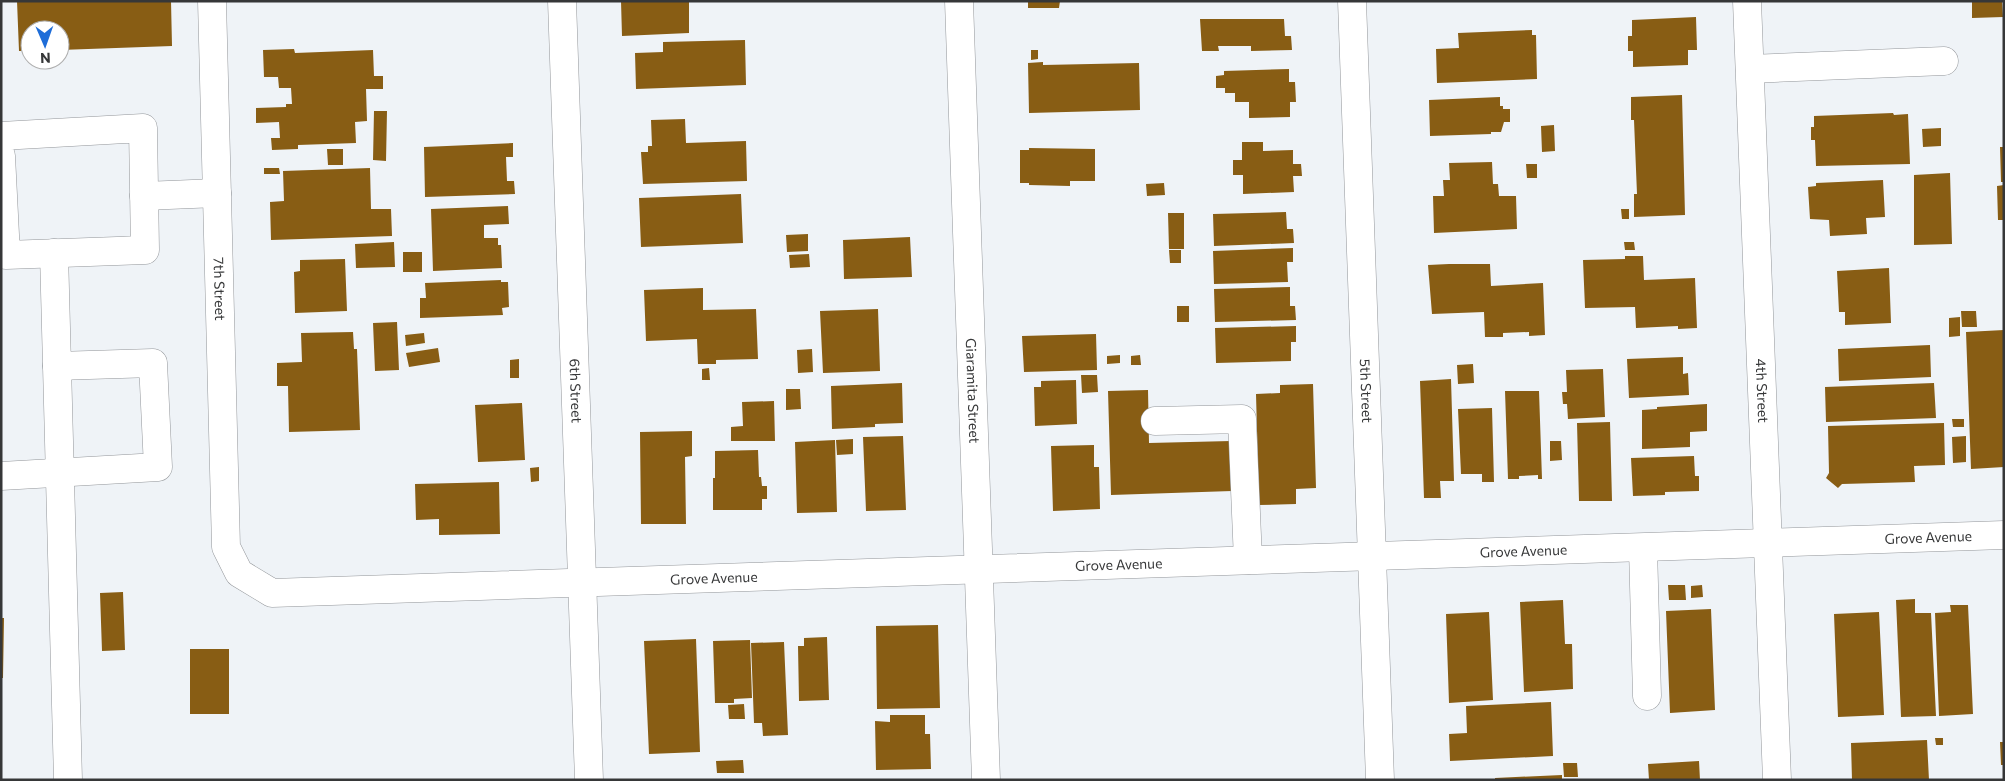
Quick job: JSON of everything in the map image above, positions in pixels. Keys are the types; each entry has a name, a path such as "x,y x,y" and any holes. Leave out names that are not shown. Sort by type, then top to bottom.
{"street":[{"name":"7th Street","path":"212,1 226,547 239,573"},
{"name":"6th Street","path":"562,1 589,780"},
{"name":"Giaramita Street","path":"959,1 986,780"},
{"name":"5th Street","path":"1352,1 1380,780"},
{"name":"4th Street","path":"1747,1 1777,780"},
{"path":"1750,69 1944,61"},
{"path":"1,136 143,128 145,250 6,255 1,156"},
{"path":"144,196 217,193"},
{"path":"54,254 68,780"},
{"path":"1,476 158,467 153,363 57,366"},
{"path":"1155,421 1242,419 1248,560"},
{"name":"Grove Avenue","path":"239,573 272,593 2004,535"},
{"path":"1643,548 1647,696"}],"building":[{"path":"17,1 171,1 172,46 70,50 70,20 20,20 19,51"},
{"path":"621,1 689,1 689,33 622,36"},
{"path":"1028,1 1060,1 1059,8 1028,8"},
{"path":"1972,1 2002,1 2003,17 1972,18"},
{"path":"1696,17 1697,50 1688,50 1688,65 1633,67 1633,51 1628,51 1628,36 1632,36 1632,20"},
{"path":"1200,19 1284,19 1285,36 1291,36 1292,50 1251,51 1251,46 1218,46 1219,51 1202,51"},
{"path":"1532,30 1532,35 1536,35 1537,79 1437,83 1436,49 1459,48 1458,33"},
{"path":"745,40 746,85 636,89 635,53 663,52 663,42"},
{"path":"294,49 295,53 373,50 374,76 383,76 383,89 366,89 367,121 355,122 356,143 298,145 298,149 272,150 271,138 280,138 279,122 256,123 256,108 286,107 286,104 292,104 291,88 279,88 278,77 264,77 263,50"},
{"path":"1031,50 1038,50 1038,59 1031,60"},
{"path":"1043,62 1043,65 1139,63 1140,110 1029,113 1028,63"},
{"path":"1289,69 1289,82 1295,82 1296,102 1290,102 1290,117 1249,118 1249,102 1235,102 1235,93 1225,93 1225,88 1216,88 1216,76 1224,75 1224,71"},
{"path":"1682,95 1685,215 1634,217 1634,194 1637,194 1634,120 1631,120 1631,97"},
{"path":"1500,97 1500,106 1503,106 1503,109 1510,109 1510,122 1504,122 1501,132 1430,136 1429,100"},
{"path":"374,111 387,111 386,161 373,160"},
{"path":"1893,113 1894,115 1908,114 1910,164 1816,166 1815,140 1811,140 1811,127 1814,127 1814,116"},
{"path":"685,119 686,143 746,141 747,181 643,184 641,152 648,152 648,146 652,146 651,120"},
{"path":"1554,125 1555,151 1542,152 1541,126"},
{"path":"1941,128 1941,146 1923,147 1922,129"},
{"path":"1242,142 1263,142 1263,151 1293,150 1293,164 1301,164 1302,176 1293,176 1294,192 1243,194 1243,175 1233,175 1233,160 1242,160"},
{"path":"513,143 513,157 506,157 507,181 514,181 515,194 425,197 424,147"},
{"path":"2000,147 2004,147 2004,182 2001,182"},
{"path":"1029,148 1095,149 1095,181 1070,181 1070,186 1020,183 1020,150 1029,150"},
{"path":"327,149 343,149 343,165 328,165"},
{"path":"1492,162 1493,184 1498,184 1499,196 1516,196 1517,229 1434,233 1433,196 1444,196 1443,180 1450,180 1449,163"},
{"path":"1526,164 1537,164 1537,178 1527,178"},
{"path":"264,168 279,168 280,174 264,174"},
{"path":"370,168 371,209 391,209 392,236 271,240 270,202 284,201 283,171"},
{"path":"1950,173 1952,244 1914,245 1914,175"},
{"path":"1883,180 1885,217 1866,218 1867,234 1830,236 1829,220 1810,219 1808,187 1816,186 1816,183"},
{"path":"1164,183 1165,195 1147,196 1146,184"},
{"path":"2004,185 2004,220 1998,220 1997,186"},
{"path":"741,194 743,243 641,247 639,198"},
{"path":"508,206 509,224 484,225 484,238 498,238 498,245 501,245 502,268 433,271 431,209"},
{"path":"1621,209 1629,209 1629,219 1622,219"},
{"path":"1286,212 1287,229 1293,229 1294,243 1214,246 1213,214"},
{"path":"1168,213 1184,213 1184,249 1169,249"},
{"path":"808,234 808,251 787,252 786,235"},
{"path":"910,237 912,277 844,279 843,240"},
{"path":"394,242 395,267 356,268 355,244"},
{"path":"1624,242 1634,242 1635,250 1625,250"},
{"path":"1293,248 1293,262 1287,262 1288,282 1214,284 1213,251"},
{"path":"1169,250 1181,250 1181,263 1170,263"},
{"path":"403,252 422,252 422,272 403,272"},
{"path":"809,254 810,267 790,268 789,255"},
{"path":"1625,256 1643,256 1644,280 1695,278 1697,328 1678,329 1678,326 1636,328 1635,307 1585,308 1583,260 1625,259"},
{"path":"345,259 347,311 295,313 294,272 300,271 300,260"},
{"path":"1490,264 1491,286 1543,283 1545,335 1529,336 1529,332 1503,333 1503,337 1485,337 1484,312 1432,314 1428,265"},
{"path":"1889,268 1891,323 1845,325 1845,312 1839,312 1837,271"},
{"path":"501,280 501,282 508,282 509,307 502,308 503,315 420,318 420,298 426,298 425,283"},
{"path":"1290,287 1290,306 1295,306 1296,320 1215,322 1214,289"},
{"path":"703,288 703,310 756,309 758,359 716,360 716,364 698,364 697,339 646,341 644,290"},
{"path":"1177,306 1189,306 1189,322 1177,322"},
{"path":"878,309 880,371 823,373 820,311"},
{"path":"1961,311 1976,311 1977,327 1962,327"},
{"path":"1960,317 1960,336 1949,337 1949,318"},
{"path":"397,322 399,370 375,371 373,323"},
{"path":"1296,326 1296,342 1291,342 1291,361 1216,363 1215,328"},
{"path":"2004,330 2004,467 1971,469 1966,332"},
{"path":"353,332 354,349 357,349 360,430 289,432 288,386 277,386 277,363 302,362 301,333"},
{"path":"424,333 425,343 406,346 405,335"},
{"path":"1096,334 1097,370 1024,372 1022,336"},
{"path":"1930,345 1931,377 1839,381 1838,349"},
{"path":"438,348 440,362 409,367 406,353"},
{"path":"812,349 813,372 798,373 797,350"},
{"path":"1120,355 1120,363 1107,364 1107,356"},
{"path":"1140,355 1141,365 1131,365 1131,356"},
{"path":"1683,357 1683,374 1688,373 1689,395 1629,398 1627,359"},
{"path":"519,359 519,378 510,378 510,360"},
{"path":"1473,364 1474,383 1458,384 1457,365"},
{"path":"709,368 710,380 702,380 702,369"},
{"path":"1603,369 1605,417 1568,419 1567,404 1563,404 1562,392 1567,392 1566,370"},
{"path":"1081,375 1097,375 1098,392 1082,393"},
{"path":"1451,379 1454,481 1440,481 1441,498 1424,498 1420,381"},
{"path":"1076,380 1077,424 1035,426 1034,387 1041,387 1041,381"},
{"path":"902,383 903,423 875,424 875,427 832,429 831,386"},
{"path":"1934,383 1936,418 1826,422 1825,387"},
{"path":"1313,384 1316,488 1296,489 1296,504 1259,505 1256,394 1280,393 1280,385"},
{"path":"786,389 800,389 801,409 786,410"},
{"path":"1148,390 1149,443 1231,441 1232,491 1111,495 1108,391"},
{"path":"1505,391 1539,391 1542,479 1538,479 1538,475 1519,476 1519,479 1508,479"},
{"path":"774,401 775,441 731,441 731,427 743,426 742,402"},
{"path":"522,403 525,460 478,462 475,405"},
{"path":"1707,404 1707,431 1690,432 1690,447 1642,449 1642,410 1657,409 1657,407"},
{"path":"1492,408 1494,482 1482,482 1482,474 1461,474 1458,409"},
{"path":"1952,419 1964,419 1964,427 1953,427"},
{"path":"1610,422 1612,501 1579,501 1577,423"},
{"path":"1944,423 1945,465 1914,466 1915,482 1842,484 1838,488 1826,478 1829,473 1828,426"},
{"path":"692,431 692,456 685,457 686,524 641,524 640,432"},
{"path":"903,436 906,510 866,511 863,437"},
{"path":"1966,436 1966,462 1953,463 1952,437"},
{"path":"853,439 853,454 837,455 836,440"},
{"path":"835,440 837,512 797,513 795,442"},
{"path":"1550,441 1561,441 1562,460 1550,461"},
{"path":"1094,445 1094,467 1099,467 1100,509 1053,511 1051,446"},
{"path":"758,450 759,477 761,477 762,486 767,486 767,499 762,499 762,510 713,510 715,451"},
{"path":"1694,456 1695,476 1699,476 1699,491 1665,492 1665,495 1633,496 1631,458"},
{"path":"539,467 539,481 531,482 530,468"},
{"path":"499,482 500,534 439,535 439,519 416,520 415,484"},
{"path":"1668,585 1685,585 1686,600 1669,600"},
{"path":"1702,585 1703,597 1691,598 1691,586"},
{"path":"123,592 125,650 102,651 100,593"},
{"path":"1915,599 1915,613 1931,613 1936,716 1901,717 1896,600"},
{"path":"1563,600 1565,644 1572,644 1573,689 1524,692 1520,602"},
{"path":"1950,605 1968,605 1973,714 1939,716 1935,613 1951,612"},
{"path":"1711,609 1715,710 1670,713 1666,611"},
{"path":"1489,612 1493,700 1449,703 1446,614"},
{"path":"1879,612 1884,715 1838,717 1834,614"},
{"path":"1,618 4,618 3,678 1,678"},
{"path":"938,625 940,708 877,709 876,626"},
{"path":"827,637 829,700 799,701 798,646 804,646 804,638"},
{"path":"696,639 700,752 649,754 644,641"},
{"path":"750,640 752,698 734,699 734,703 715,703 713,641"},
{"path":"784,642 788,735 763,736 762,723 754,723 751,643"},
{"path":"190,649 229,649 229,714 190,714"},
{"path":"1551,702 1553,756 1450,761 1449,734 1467,733 1466,706"},
{"path":"744,704 745,719 729,719 728,705"},
{"path":"890,715 925,715 925,734 930,734 931,769 876,770 875,721 890,722"},
{"path":"1935,738 1943,738 1943,745 1936,745"},
{"path":"1927,740 1929,780 1852,780 1851,743"},
{"path":"2000,742 2004,742 2004,765 2001,765"},
{"path":"743,760 744,773 717,773 716,761"},
{"path":"1699,761 1700,780 1649,780 1648,764"},
{"path":"1563,763 1577,763 1578,777 1564,777"},
{"path":"1562,775 1562,780 1495,780 1495,778"}]}
